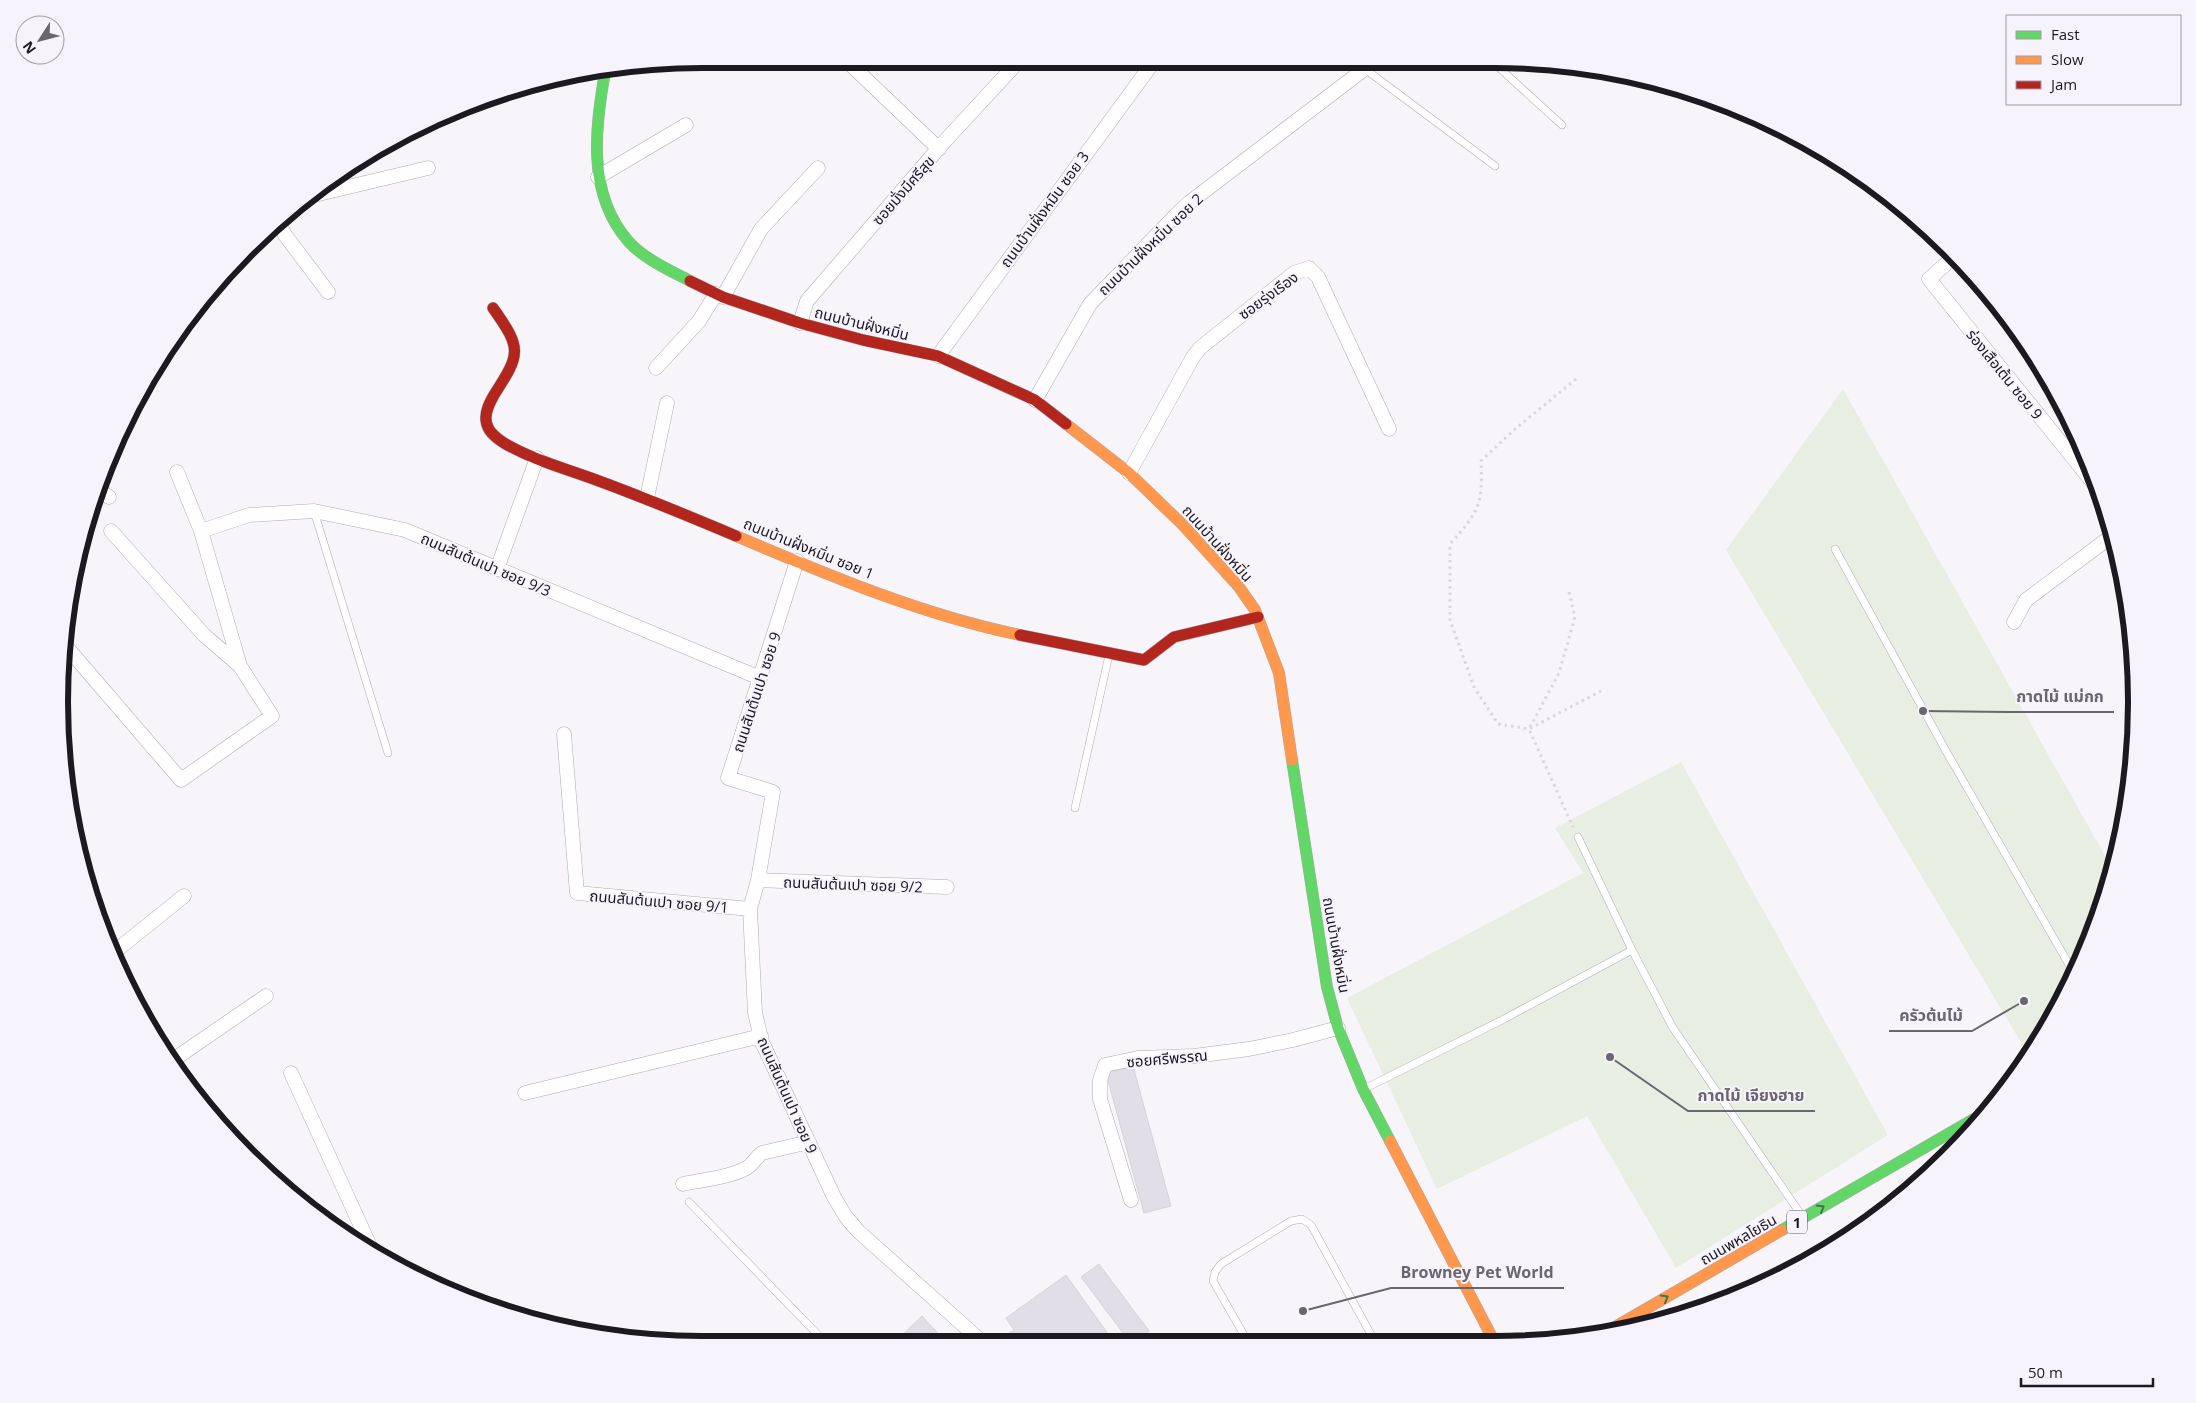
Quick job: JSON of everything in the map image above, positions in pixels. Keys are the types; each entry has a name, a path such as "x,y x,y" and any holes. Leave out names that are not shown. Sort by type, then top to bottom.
{"street":[{"path":"854,68 939,149"},
{"name":"ซอยมั่งมีศรีสุข","path":"800,323 807,301 1012,68"},
{"name":"ถนนบ้านฝั่งหมิน ซอย 3","path":"938,356 973,305 1149,68"},
{"name":"ถนนบ้านฝั่งหมิ่น ซอย 2","path":"1035,400 1090,304 1176,215 1190,202 1365,68"},
{"name":"ถนนบ้านฝั่งหมิ่น","path":"604,75 597,138 598,177 610,216 630,244 667,269 720,295 800,323 863,340 938,356 1035,400 1129,473 1183,525 1239,587 1258,617 1279,674 1327,987 1338,1028 1363,1089 1491,1336"},
{"path":"598,177 686,125"},
{"path":"324,193 428,168"},
{"path":"656,368 720,295 761,229 818,168"},
{"path":"281,227 328,292"},
{"name":"ร่องเสือเต้น ซอย 9","path":"1950,260 1929,279 2085,473"},
{"name":"ซอยรุ่งเรือง","path":"1129,473 1193,357 1200,348 1294,272 1309,268 1318,277 1389,429"},
{"name":"ถนนบ้านฝั่งหมิ่น ซอย 1","path":"493,308 512,337 516,359 487,409 486,420 488,429 494,437 503,443 537,458 647,498 797,561 955,620 1109,654 1144,660 1151,657 1166,641 1174,637 1258,617"},
{"path":"647,498 667,404"},
{"path":"497,569 537,458"},
{"path":"70,651 181,780 272,716 240,666 201,531 177,472"},
{"path":"103,493 109,497"},
{"name":"ถนนสันต้นเปา ซอย 9/3","path":"201,531 250,515 314,511 405,530 760,678"},
{"path":"111,530 204,635 240,666"},
{"path":"2014,622 2026,600 2107,539"},
{"name":"ถนนสันต้นเปา ซอย 9","path":"797,561 728,778 773,792 758,880 750,909 755,1014 761,1036 809,1142 846,1216 871,1243 976,1336"},
{"name":"ถนนสันต้นเปา ซอย 9/1","path":"564,734 577,893 750,909"},
{"name":"ถนนสันต้นเปา ซอย 9/2","path":"758,880 947,887"},
{"path":"118,949 184,896"},
{"path":"177,1057 266,996"},
{"name":"ซอยศรีพรรณ","path":"1131,1200 1100,1099 1100,1080 1104,1065 1138,1058 1194,1056 1248,1048 1293,1040 1338,1028"},
{"path":"525,1093 761,1036"},
{"path":"291,1073 368,1241"},
{"name":"ถนนพหลโยธิน","path":"1624,1322 1969,1122"},
{"path":"683,1184 740,1171 750,1166 762,1153 809,1142"}],"lane":[{"path":"1371,68 1495,166"},
{"path":"1500,68 1562,125"},
{"path":"314,511 388,753"},
{"path":"1835,549 1946,750 2070,966"},
{"path":"1076,808 1109,654"},
{"path":"1578,837 1632,950 1674,1028 1804,1218"},
{"path":"1363,1089 1504,1019 1632,950"},
{"path":"689,1202 819,1336"},
{"path":"1245,1336 1213,1281 1215,1272 1221,1264 1290,1221 1302,1219 1311,1225 1372,1336"}],"path":[{"path":"1576,379 1514,430 1481,461 1482,492 1474,516 1450,544 1450,620 1474,687 1498,724 1529,730 1601,691"},
{"path":"1529,730 1559,673 1574,617 1569,592"},
{"path":"1529,730 1578,837"}],"shaded area":[{"path":"1843,389 2108,861 2095,905 2080,944 2044,1019 2025,1049 1726,550"},
{"path":"1681,762 1888,1135 1676,1268 1587,1116 1437,1189 1347,998 1583,873 1555,828"}],"building":[{"path":"1133,1066 1171,1206 1144,1213 1106,1073"},
{"path":"1099,1264 1149,1331 1142,1336 1125,1336 1081,1277"},
{"path":"1066,1275 1109,1336 1004,1336 1014,1330 1006,1318"},
{"path":"922,1316 940,1336 901,1336"}],"traffic: fast":[{"path":"604,75 599,112 597,158 600,181 606,203 615,223 635,248 658,264 690,281"},
{"path":"1292,760 1327,987 1338,1028 1363,1089 1390,1141"},
{"path":"1782,1230 1970,1121"}],"traffic: slow":[{"path":"1066,424 1129,473 1183,525 1239,587 1255,610 1279,673 1292,760"},
{"path":"736,536 876,593 947,617 1020,635"},
{"path":"1390,1141 1491,1336"},
{"path":"1624,1322 1782,1230"}],"traffic: jam":[{"path":"690,281 723,297 800,323 863,340 938,356 1035,400 1066,424"},
{"path":"493,308 509,333 514,351 509,369 487,410 487,424 495,436 515,449 538,459 633,494 736,536"},
{"path":"1020,635 1144,660 1174,637 1258,617"}],"place":[{"name":"กาดไม้ แม่กก","path":"1923,711"},
{"name":"ครัวต้นไม้","path":"2024,1001"},
{"name":"กาดไม้ เจียงฮาย","path":"1610,1057"},
{"name":"Browney Pet World","path":"1303,1311"}]}
